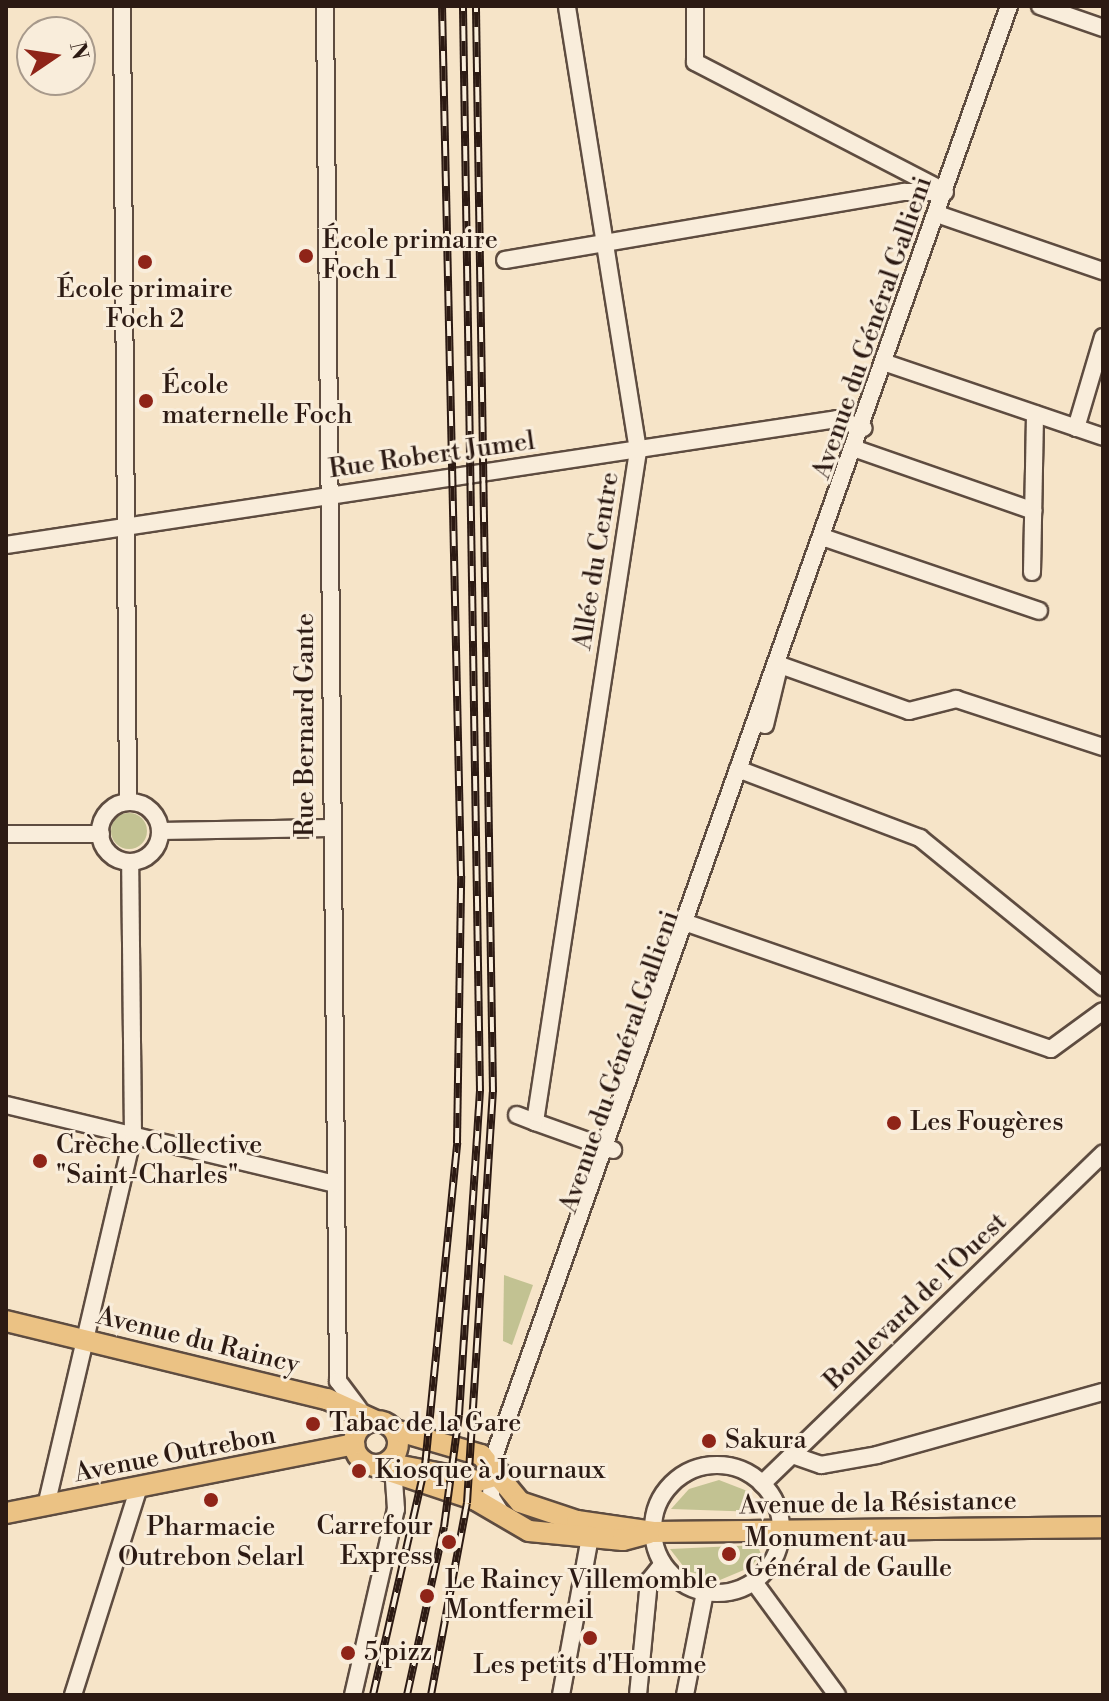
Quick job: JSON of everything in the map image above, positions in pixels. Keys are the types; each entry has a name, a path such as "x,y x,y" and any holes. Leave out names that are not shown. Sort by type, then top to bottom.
{"main road":[{"name":"Avenue du Raincy","path":"6,1321 327,1399 494,1473"},
{"path":"384,1468 397,1452 383,1424 357,1431 354,1444 384,1468 501,1513 533,1522"},
{"name":"Avenue Outrebon","path":"6,1513 138,1490 354,1444"},
{"path":"384,1468 494,1473 533,1522"},
{"name":"Avenue de la Résistance","path":"533,1522 653,1532"},
{"name":"Avenue de la Résistance","path":"533,1522 590,1537 653,1532 1103,1527"}],"street":[{"path":"122,6 128,802"},
{"name":"Rue Bernard Gante","path":"325,6 330,828 339,1389 383,1424"},
{"path":"695,6 695,62 945,192"},
{"name":"Avenue du Général Gallieni","path":"494,1473 825,538 1009,6"},
{"path":"1040,6 1103,28"},
{"name":"Allée du Centre","path":"535,1122 638,451 567,7"},
{"path":"505,260 904,192 945,192"},
{"path":"937,214 1103,271"},
{"path":"1076,428 1103,337"},
{"path":"886,363 1103,437"},
{"path":"1032,572 1035,414"},
{"name":"Rue Robert Jumel","path":"6,545 328,493 638,451 837,419 863,428"},
{"path":"856,449 1034,511"},
{"path":"825,538 1039,611"},
{"path":"780,665 909,711 956,699 1103,747"},
{"path":"743,771 920,838 1103,987"},
{"path":"128,802 154,813 160,831 148,856 130,862 107,850 101,834 105,816 128,802"},
{"path":"160,831 330,828"},
{"path":"6,834 101,834"},
{"path":"46,1506 81,1339 133,1135 130,862"},
{"path":"689,924 1051,1049 1103,1011"},
{"path":"6,1105 335,1184"},
{"path":"517,1115 610,1149"},
{"name":"Boulevard de l'Ouest","path":"762,1484 795,1456 1103,1154"},
{"path":"795,1456 821,1465 877,1455 1103,1392"},
{"path":"729,1466 762,1484 781,1532 773,1560 754,1582 705,1592 663,1564 653,1532 662,1495 691,1470 729,1466"},
{"path":"353,1695 396,1509 384,1468"},
{"path":"494,1473 501,1513"},
{"path":"78,1694 138,1490"},
{"path":"561,1695 590,1537"},
{"path":"638,1695 649,1581 663,1564"},
{"path":"754,1582 837,1695"},
{"path":"685,1695 705,1592"}],"green space":[{"path":"129,813 142,818 147,831 142,844 129,849 116,844 111,831 116,818"},
{"path":"504,1275 533,1285 512,1345 503,1341"},
{"path":"719,1480 750,1492 759,1512 671,1509 689,1489"},
{"path":"757,1545 761,1554 751,1567 720,1580 687,1571 670,1549"}],"railway":[{"path":"373,1695 425,1466 457,1143 461,876 442,6"},
{"path":"407,1695 444,1527 459,1415 480,1091 463,6"},
{"path":"431,1695 467,1503 493,1092 476,6"}],"place":[{"name":"École primaire Foch 1","path":"306,256"},
{"name":"École primaire Foch 2","path":"145,262"},
{"name":"École maternelle Foch","path":"146,401"},
{"name":"Les Fougères","path":"894,1123"},
{"name":"Crèche Collective \"Saint-Charles\"","path":"40,1161"},
{"name":"Tabac de la Gare","path":"313,1424"},
{"name":"Sakura","path":"709,1441"},
{"name":"Kiosque à Journaux","path":"359,1471"},
{"name":"Pharmacie Outrebon Selarl","path":"211,1500"},
{"name":"Carrefour Express","path":"449,1542"},
{"name":"Monument au Général de Gaulle","path":"729,1554"},
{"name":"Le Raincy Villemomble Montfermeil","path":"427,1596"},
{"name":"Les petits d'Homme","path":"590,1638"},
{"name":"5 pizz","path":"348,1653"}]}
